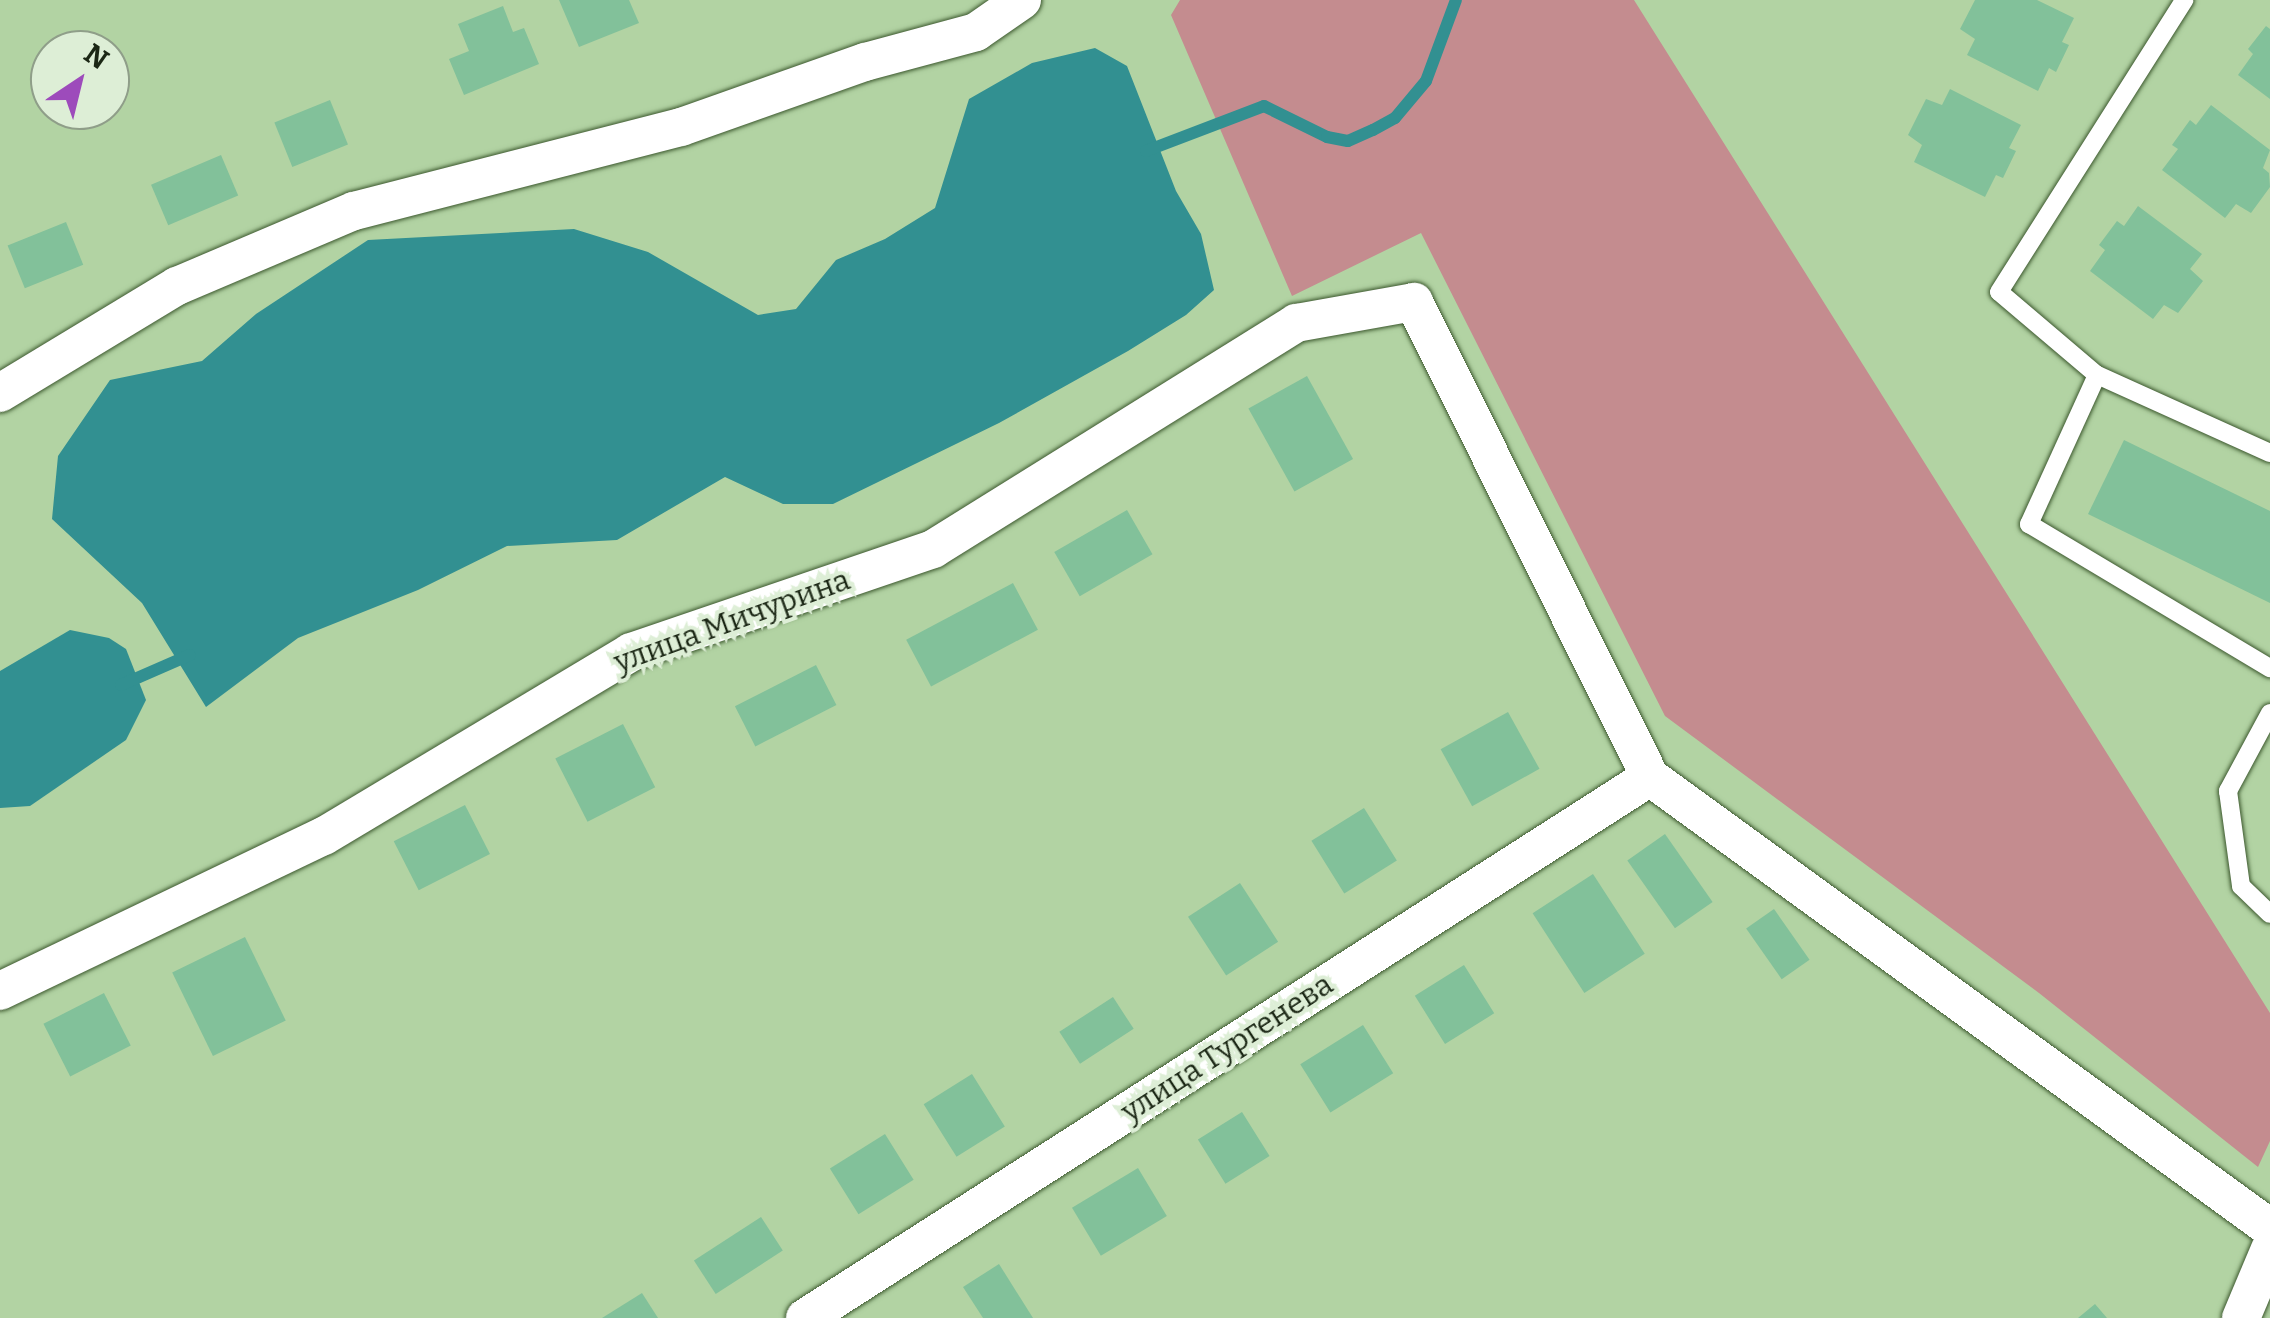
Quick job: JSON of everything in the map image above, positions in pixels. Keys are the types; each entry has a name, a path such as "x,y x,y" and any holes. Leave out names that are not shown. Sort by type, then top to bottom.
{"street":[{"path":"0,392 178,286 354,210 681,127 864,62 976,32 1022,0"},
{"name":"улица Мичурина","path":"0,991 324,836 631,652 933,549 1296,324 1414,302 1650,777"},
{"path":"1650,777 2270,1228"},
{"name":"улица Тургенева","path":"805,1318 1650,777"},
{"path":"2242,1317 2270,1248"}],"lane":[{"path":"2184,0 2000,292 2098,374 2270,453"},
{"path":"2098,374 2030,524 2270,668"},
{"path":"2270,714 2228,791 2242,886 2270,914"}],"shaded area":[{"path":"1180,0 1634,0 2270,1013 2270,1141 2258,1167 2039,993 1665,716 1421,233 1292,296 1171,15"}],"water":[{"path":"1095,48 1127,66 1176,191 1201,234 1214,290 1186,315 1128,351 999,423 833,504 783,504 725,477 617,540 507,546 418,590 298,638 206,707 142,603 52,519 58,456 110,380 202,361 256,314 368,240 574,229 648,252 758,315 796,309 836,260 885,239 935,208 969,99 1032,63"},
{"path":"70,630 109,638 126,649 146,700 126,740 30,806 0,808 0,671"}],"building":[{"path":"559,0 629,0 639,23 579,47"},
{"path":"1975,0 2037,0 2074,18 2062,42 2069,45 2056,72 2049,68 2038,91 1967,55 1975,39 1960,29"},
{"path":"503,6 513,32 524,28 539,64 464,95 449,59 469,51 458,24"},
{"path":"2266,26 2270,29 2270,99 2238,75 2253,54 2248,49"},
{"path":"1950,89 2021,125 2009,148 2016,151 2003,178 1996,175 1985,197 1914,162 1922,145 1908,135 1926,99 1942,105"},
{"path":"330,100 348,145 292,167 274,122"},
{"path":"2211,105 2270,150 2263,168 2269,173 2270,187 2251,213 2236,204 2225,218 2162,170 2178,149 2172,145 2190,120 2196,125"},
{"path":"221,155 238,196 168,225 151,185"},
{"path":"2138,206 2202,254 2190,269 2203,281 2178,313 2164,305 2153,319 2090,271 2105,250 2099,245 2117,221 2124,226"},
{"path":"66,222 83,265 25,288 8,246"},
{"path":"1307,376 1353,459 1294,492 1248,408"},
{"path":"2124,440 2270,511 2270,603 2088,514"},
{"path":"1127,510 1152,554 1080,596 1054,552"},
{"path":"1013,583 1038,630 931,687 906,640"},
{"path":"816,665 836,705 755,746 735,706"},
{"path":"1508,712 1540,769 1472,806 1441,749"},
{"path":"623,724 655,787 588,822 555,759"},
{"path":"465,805 490,854 419,890 394,841"},
{"path":"1364,808 1397,861 1344,893 1311,841"},
{"path":"1665,834 1713,902 1675,928 1627,860"},
{"path":"1593,874 1645,954 1584,993 1533,913"},
{"path":"1240,883 1278,942 1226,975 1188,917"},
{"path":"1774,909 1810,960 1782,979 1746,929"},
{"path":"245,937 286,1021 213,1056 172,973"},
{"path":"1464,965 1494,1013 1445,1044 1415,996"},
{"path":"104,993 131,1046 70,1076 43,1024"},
{"path":"1113,997 1134,1029 1080,1064 1059,1032"},
{"path":"1363,1025 1393,1073 1330,1113 1300,1064"},
{"path":"972,1074 1005,1127 957,1157 924,1104"},
{"path":"1242,1112 1270,1156 1225,1184 1198,1140"},
{"path":"885,1134 914,1180 858,1214 830,1168"},
{"path":"1138,1168 1167,1216 1101,1256 1072,1208"},
{"path":"761,1217 783,1251 716,1294 694,1261"},
{"path":"999,1264 1033,1318 983,1318 963,1287"},
{"path":"642,1293 658,1318 602,1318"},
{"path":"2095,1304 2107,1318 2078,1318"}],"waterway":[{"path":"1146,151 1264,106 1327,137 1348,141 1373,130 1395,118 1426,81 1456,0"},
{"path":"121,685 190,655"}]}
